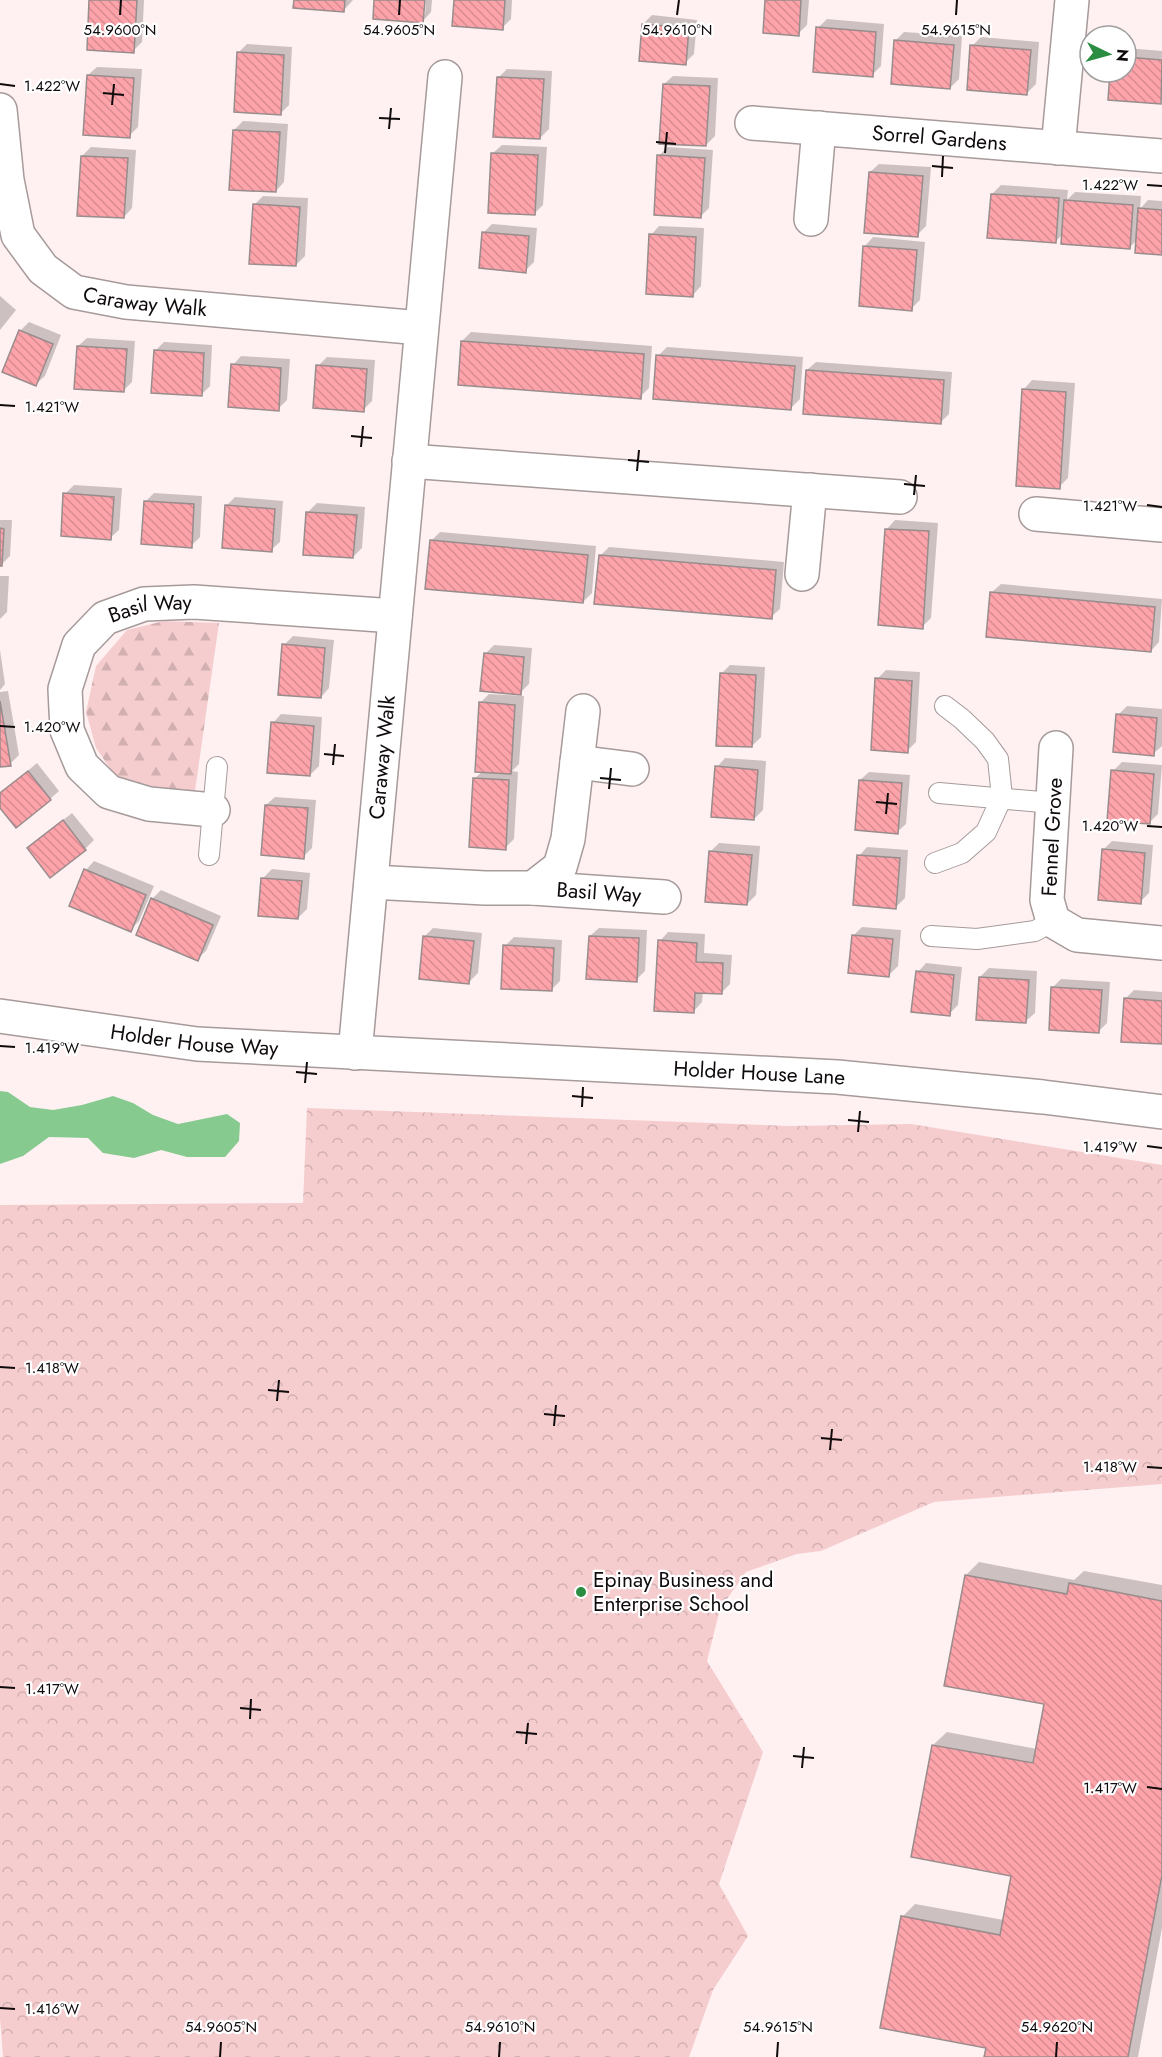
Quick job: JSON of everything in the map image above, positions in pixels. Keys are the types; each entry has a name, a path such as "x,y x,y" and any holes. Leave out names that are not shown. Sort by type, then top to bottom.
{"street":[{"path":"1058,148 1071,0"},
{"name":"Caraway Walk","path":"355,1053 444,77"},
{"name":"Caraway Walk","path":"0,110 7,180 18,236 43,269 74,292 126,302 422,328"},
{"name":"Sorrel Gardens","path":"752,123 1162,156"},
{"path":"811,219 819,128"},
{"path":"409,461 900,496"},
{"path":"802,574 810,490"},
{"path":"1036,514 1162,525"},
{"name":"Basil Way","path":"213,810 149,804 109,792 82,766 67,730 65,688 79,645 105,618 144,604 194,602 395,616"},
{"name":"Basil Way","path":"533,888 560,867 568,839 583,711"},
{"name":"Fennel Grove","path":"1056,748 1047,900 1053,921 1077,935 1162,943"},
{"path":"577,762 632,769"},
{"name":"Basil Way","path":"371,882 533,888 664,897"},
{"name":"Holder House Way","path":"0,1016 197,1044 355,1053"},
{"name":"Holder House Lane","path":"355,1053 837,1077 1043,1096 1162,1112"}],"lane":[{"path":"935,863 962,853 986,832 1002,797 998,759 985,741 945,706"},
{"path":"209,855 217,767"},
{"path":"939,793 1053,803"},
{"path":"931,936 977,939 1035,931 1053,921"}],"green space":[{"path":"164,621 219,623 195,791 159,790 118,780 96,748 86,712 96,666 127,630"},
{"name":"Epinay Business and Enterprise School","path":"307,1108 790,1126 911,1124 1162,1165 1162,1484 934,1502 821,1551 797,1554 746,1572 720,1609 707,1661 763,1752 719,1884 748,1936 713,1990 689,2057 3,2057 0,2018 0,1205 303,1203"}],"shaded area":[{"path":"0,1091 8,1092 30,1107 53,1110 113,1096 178,1124 227,1114 240,1123 239,1141 225,1157 187,1157 161,1150 134,1158 103,1153 88,1138 49,1137 23,1156 0,1164"}],"building":[{"path":"89,0 137,0 134,53 87,50"},
{"path":"294,0 345,0 344,12 293,8"},
{"path":"374,0 425,0 423,23 373,19"},
{"path":"454,0 505,0 503,30 452,26"},
{"path":"765,0 801,0 799,36 763,33"},
{"path":"642,24 689,28 686,65 639,61"},
{"path":"816,27 876,32 873,77 813,72"},
{"path":"894,40 954,45 950,89 891,84"},
{"path":"970,45 1031,50 1027,95 967,90"},
{"path":"237,52 284,55 281,115 234,112"},
{"path":"1138,58 1162,60 1161,104 1108,100 1109,84 1138,84"},
{"path":"87,75 134,78 130,138 83,135"},
{"path":"497,77 544,79 540,139 493,137"},
{"path":"663,84 710,86 706,146 659,144"},
{"path":"233,130 280,132 276,192 229,190"},
{"path":"491,153 538,155 535,215 488,213"},
{"path":"657,155 705,158 701,218 654,215"},
{"path":"81,156 128,158 124,218 77,216"},
{"path":"869,172 923,176 918,237 864,233"},
{"path":"991,194 1059,198 1056,243 987,238"},
{"path":"1064,200 1133,205 1130,249 1061,244"},
{"path":"253,204 300,207 296,266 249,264"},
{"path":"1138,208 1162,210 1162,255 1135,253"},
{"path":"482,232 529,236 526,273 479,268"},
{"path":"649,234 696,237 693,297 646,294"},
{"path":"863,246 917,250 912,311 859,306"},
{"path":"19,330 53,344 36,386 2,372"},
{"path":"461,341 644,354 641,399 458,385"},
{"path":"77,346 127,349 124,392 74,389"},
{"path":"154,350 204,353 202,396 151,393"},
{"path":"656,355 795,366 791,410 653,399"},
{"path":"231,364 281,368 279,411 228,407"},
{"path":"316,365 367,369 364,412 313,408"},
{"path":"806,370 944,380 941,424 803,414"},
{"path":"1022,389 1066,392 1060,489 1016,486"},
{"path":"63,493 114,497 111,540 61,536"},
{"path":"144,501 194,504 192,548 141,544"},
{"path":"225,505 275,509 272,552 222,548"},
{"path":"306,512 357,515 353,558 303,555"},
{"path":"0,528 4,529 2,566 0,566"},
{"path":"885,529 929,531 923,629 878,625"},
{"path":"430,540 588,555 583,603 425,589"},
{"path":"599,555 776,570 772,619 594,604"},
{"path":"990,592 1155,607 1151,652 986,637"},
{"path":"282,644 325,648 321,698 278,695"},
{"path":"484,653 524,657 521,695 480,691"},
{"path":"720,673 756,675 752,747 716,746"},
{"path":"875,678 912,681 908,753 871,750"},
{"path":"0,701 11,766 0,767"},
{"path":"479,702 515,705 511,774 475,772"},
{"path":"1116,714 1157,718 1154,756 1113,752"},
{"path":"271,722 314,726 310,776 267,773"},
{"path":"715,766 758,770 754,820 711,817"},
{"path":"1111,770 1154,774 1150,824 1107,821"},
{"path":"28,771 51,800 16,828 0,808 0,793"},
{"path":"473,778 509,780 506,850 469,847"},
{"path":"859,780 902,783 898,834 855,830"},
{"path":"265,805 308,808 304,859 261,855"},
{"path":"63,820 86,850 50,878 27,848"},
{"path":"1102,849 1145,853 1141,904 1098,900"},
{"path":"709,851 752,855 747,905 705,902"},
{"path":"857,855 900,858 896,909 853,905"},
{"path":"84,869 146,895 131,932 69,906"},
{"path":"261,878 302,881 298,919 258,916"},
{"path":"151,898 213,925 198,961 136,935"},
{"path":"852,935 893,939 889,977 848,973"},
{"path":"423,936 474,941 469,984 419,979"},
{"path":"589,936 639,938 637,982 586,979"},
{"path":"658,940 697,943 696,962 723,963 722,994 695,993 694,1013 654,1011"},
{"path":"503,945 554,948 552,991 501,989"},
{"path":"916,971 954,975 950,1016 911,1012"},
{"path":"979,977 1029,980 1026,1023 976,1020"},
{"path":"1051,987 1102,990 1099,1033 1049,1030"},
{"path":"1124,998 1162,1001 1162,1044 1121,1042"},
{"path":"965,1575 1067,1594 1069,1583 1162,1601 1162,1875 1128,2057 984,2057 986,2048 880,2028 901,1916 1000,1935 1011,1876 911,1857 932,1745 1033,1763 1044,1704 944,1686"}],"place":[{"name":"Epinay Business and Enterprise School","path":"581,1592"}]}
